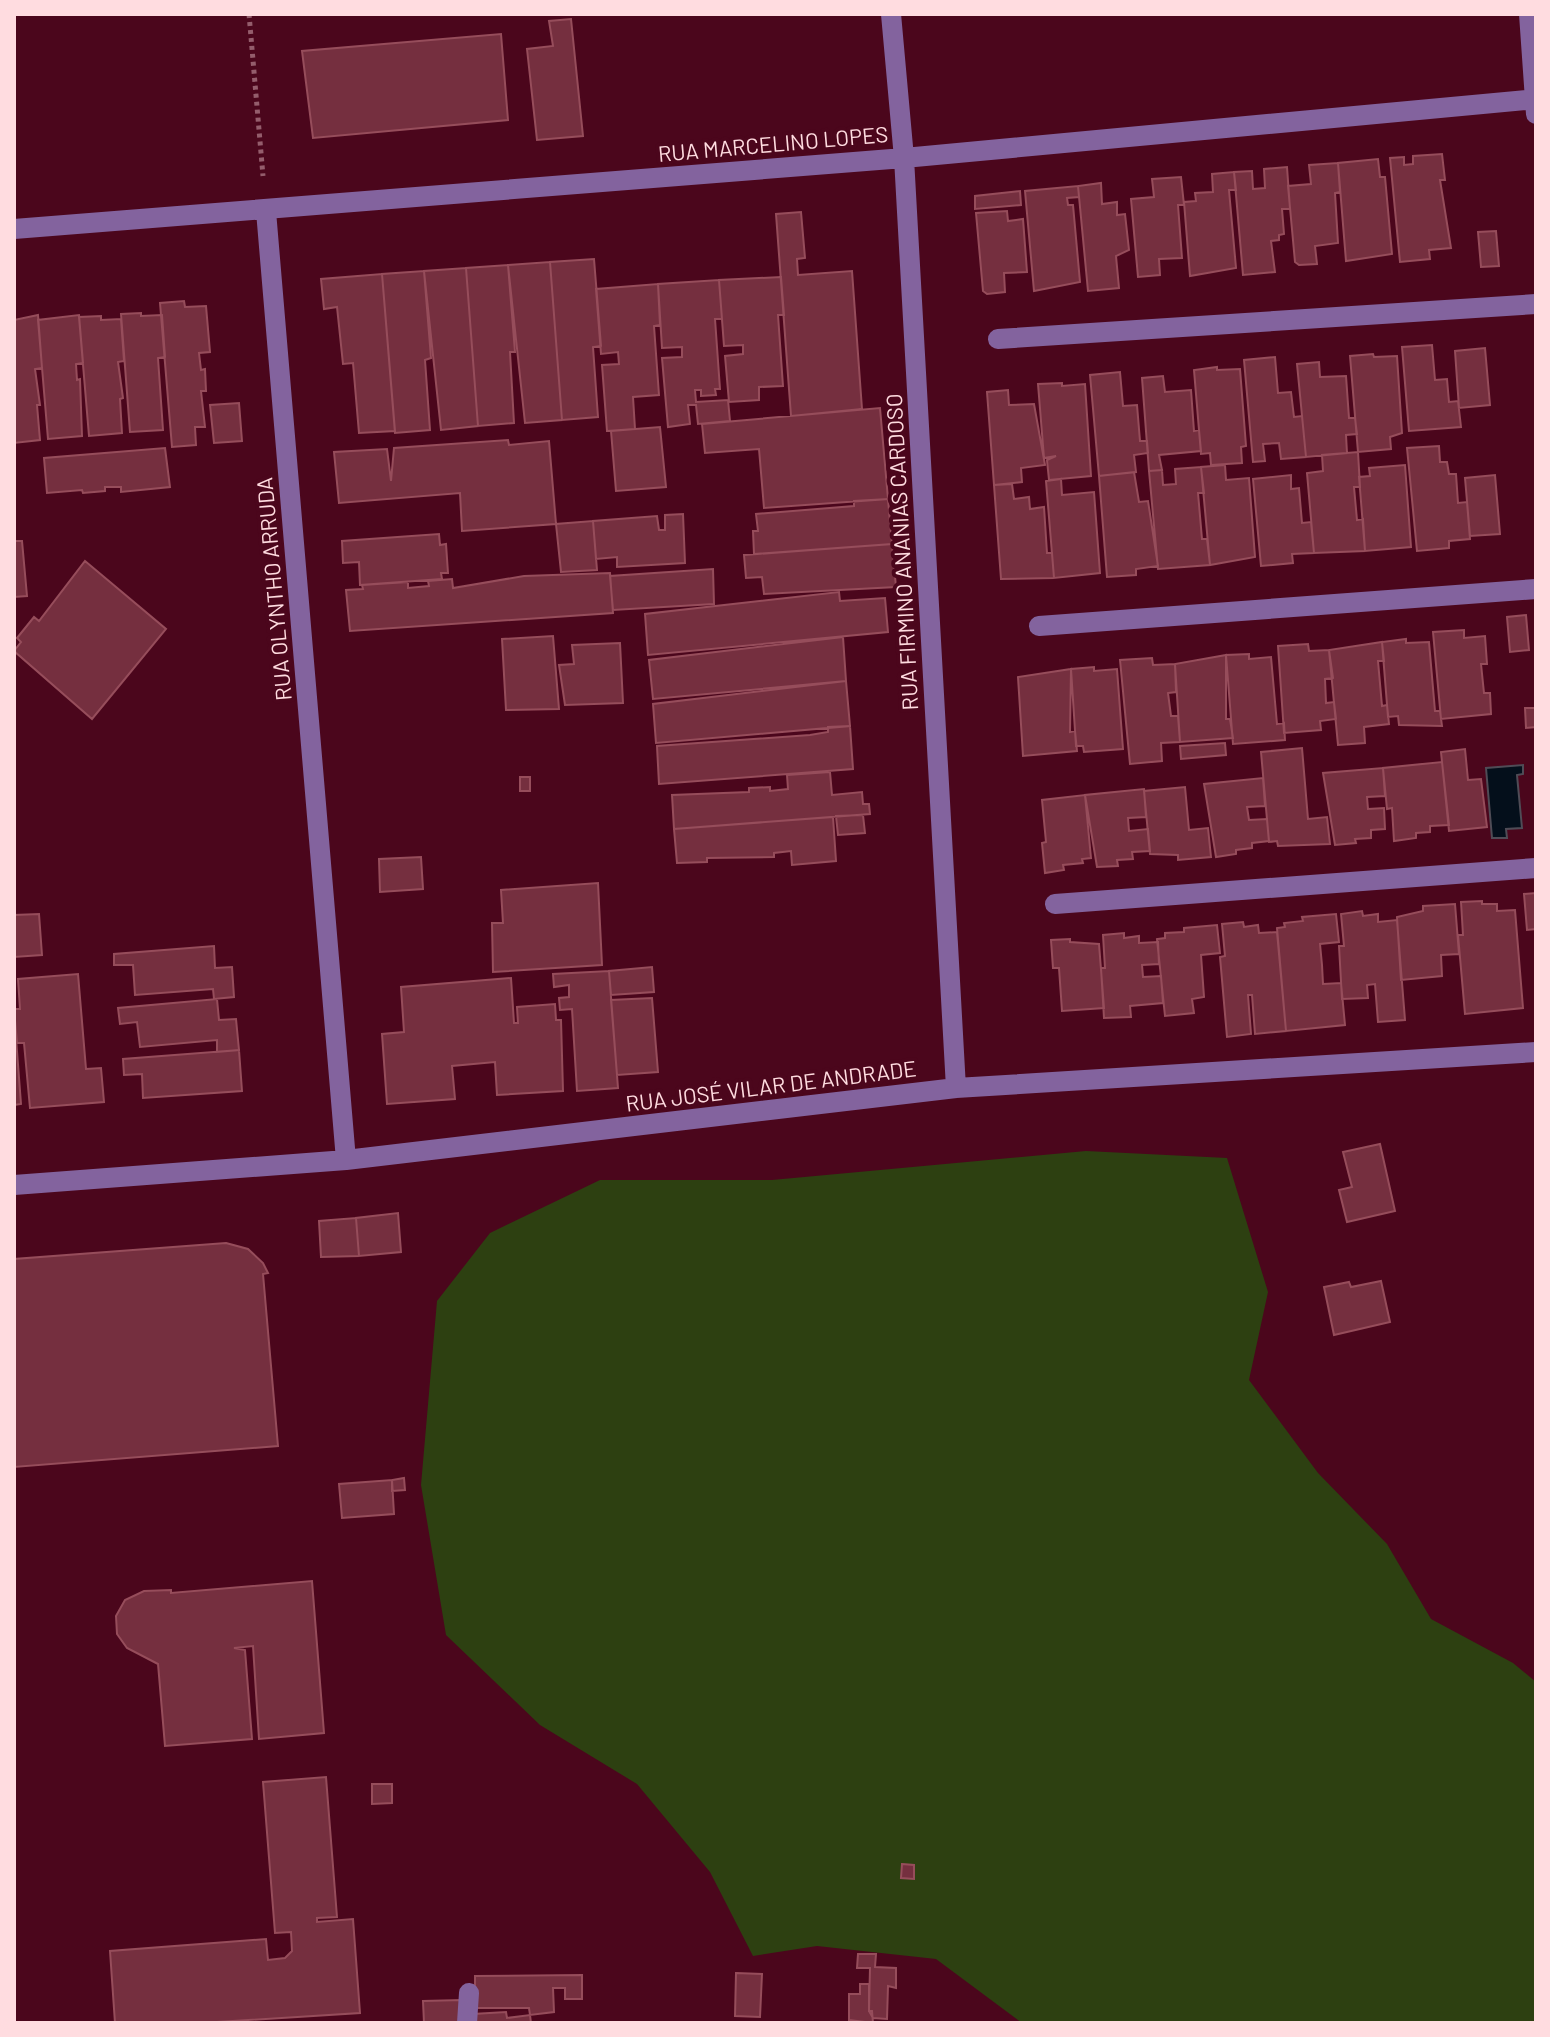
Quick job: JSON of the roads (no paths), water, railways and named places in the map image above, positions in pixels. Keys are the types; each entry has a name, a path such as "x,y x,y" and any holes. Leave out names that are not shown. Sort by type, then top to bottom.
{"street":[{"name":"RUA FIRMINO ANANIAS CARDOSO","path":"891,14 904,158 956,1088"},
{"path":"1529,14 1536,104"},
{"name":"RUA MARCELINO LOPES","path":"14,229 266,211 1536,104"},
{"name":"RUA OLYNTHO ARRUDA","path":"266,211 346,1160"},
{"path":"998,339 1536,304"},
{"path":"1039,626 1536,589"},
{"path":"1055,904 1536,868"},
{"name":"RUA JOSÉ VILAR DE ANDRADE","path":"14,1185 346,1160 956,1088 1536,1052"},
{"path":"467,2023 469,1993"}],"water":[{"path":"1523,765 1523,774 1517,775 1522,828 1506,829 1507,838 1492,838 1486,768"}]}
